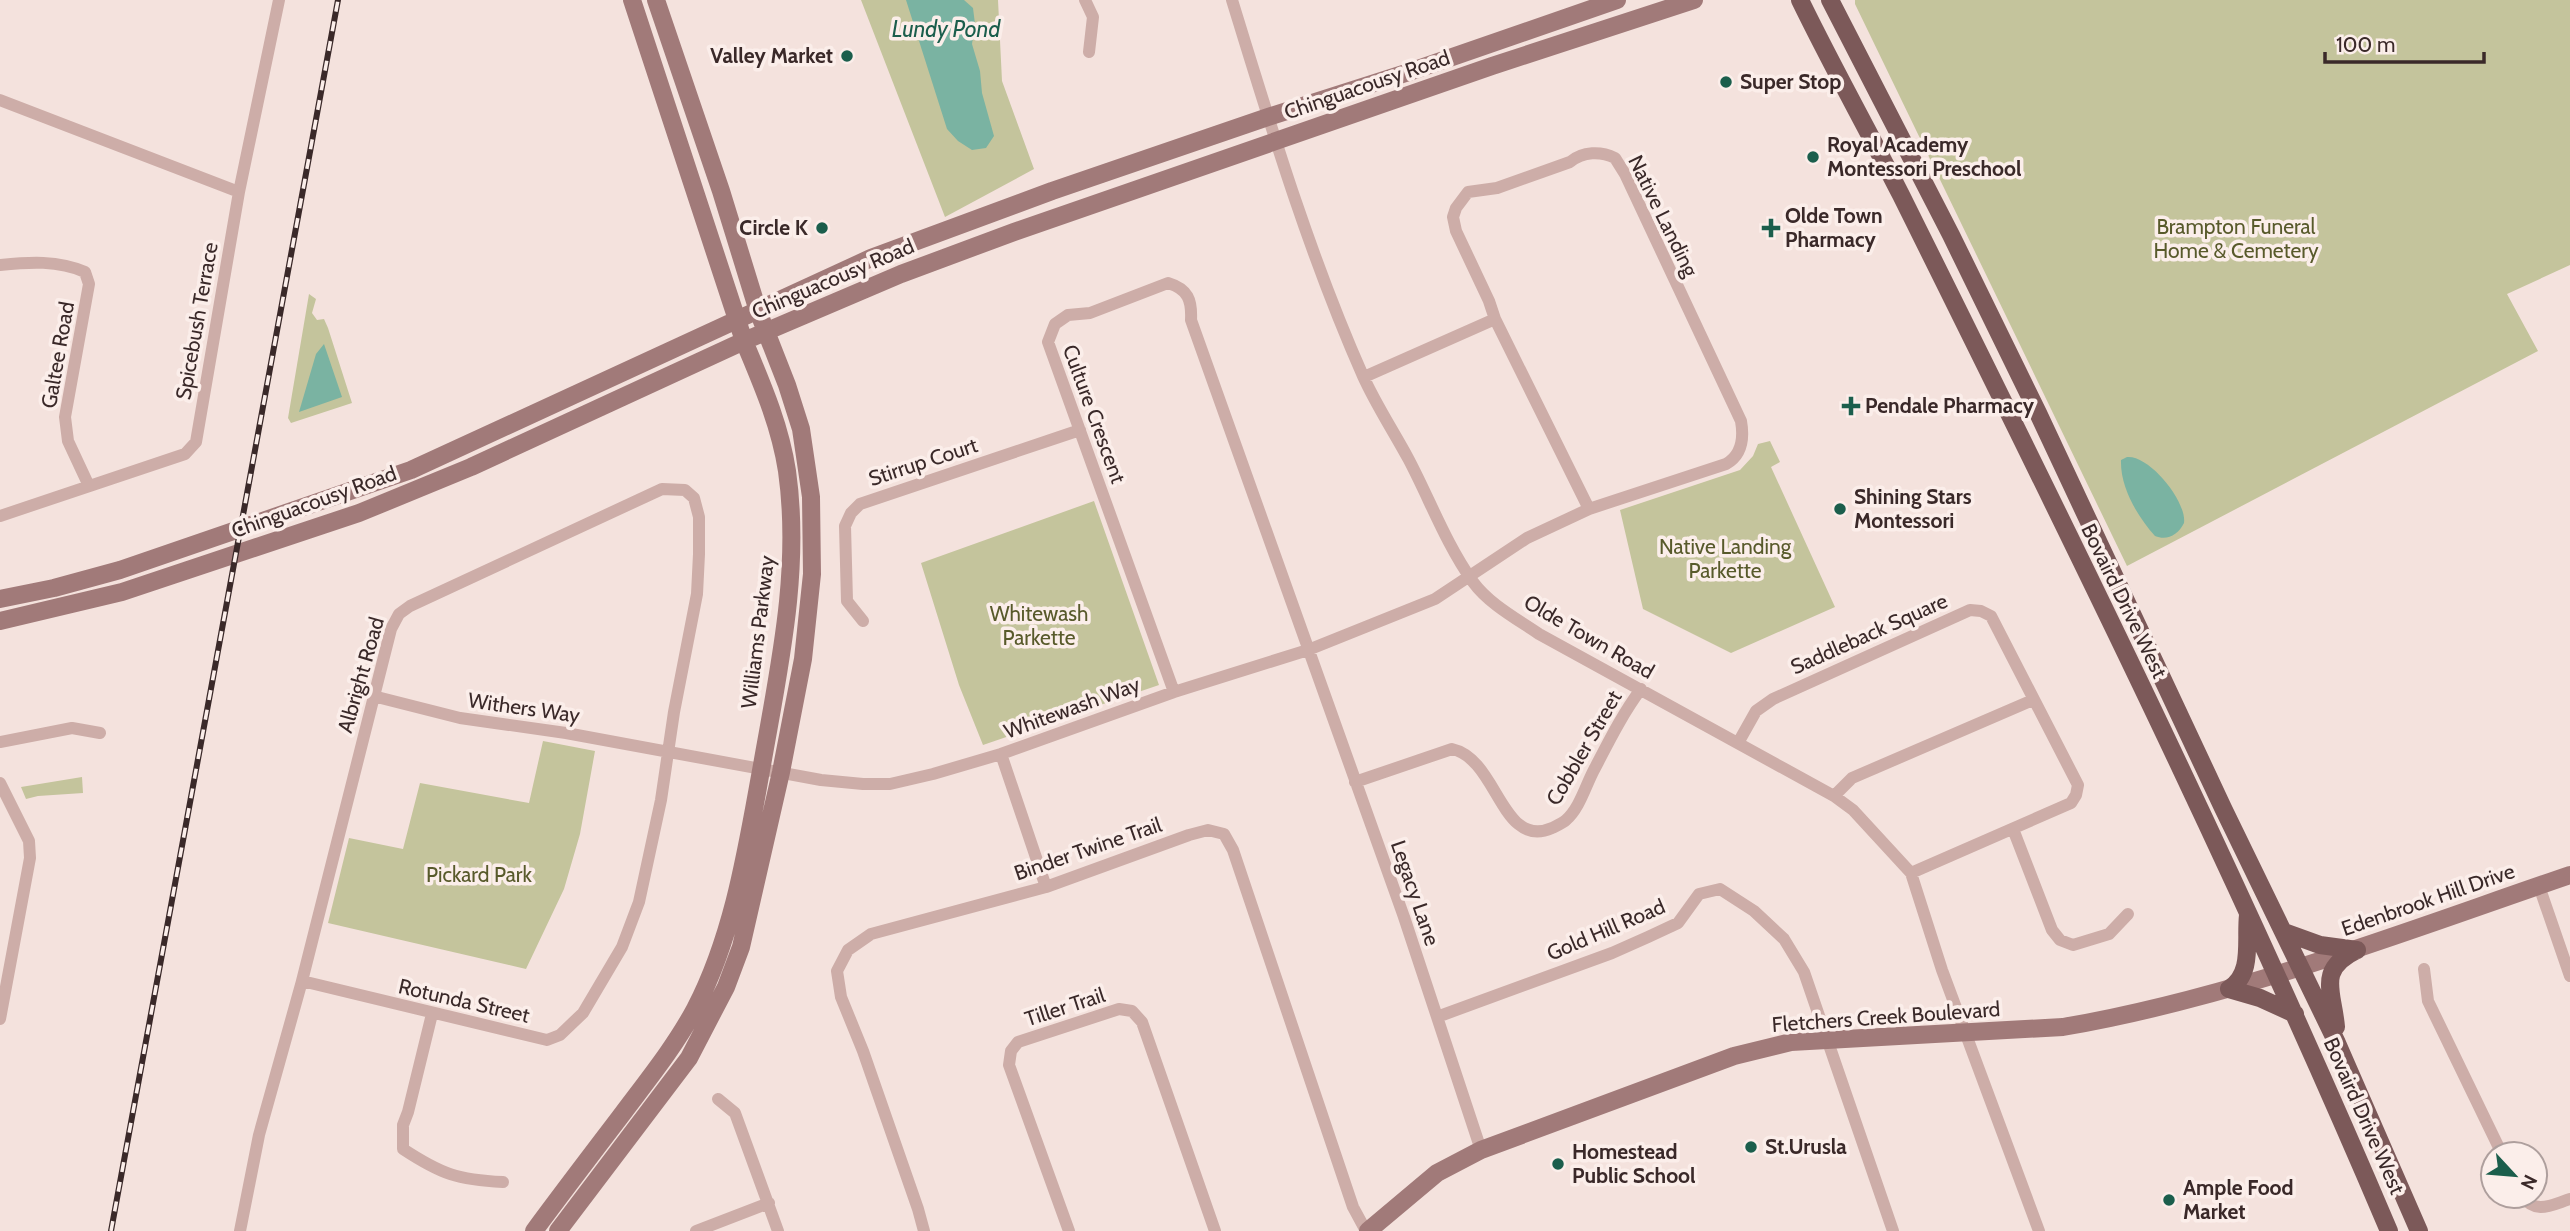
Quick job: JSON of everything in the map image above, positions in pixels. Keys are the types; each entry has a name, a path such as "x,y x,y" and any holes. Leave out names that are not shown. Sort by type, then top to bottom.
{"main road":[{"name":"Williams Parkway","path":"534,1231 678,1038 695,1007 723,940 747,842 761,769 787,619 791,570 787,471 778,430 737,321 632,0"},
{"name":"Williams Parkway","path":"558,1231 689,1058 726,986 741,947 781,772 808,622 813,574 813,526 801,429 758,312 721,191 656,0"},
{"name":"Chinguacousy Road","path":"0,599 80,581 190,547 411,470 871,258 1052,191 1617,0"},
{"name":"Chinguacousy Road","path":"0,621 122,592 359,513 471,467 744,341 901,274 1014,232 1492,66 1694,0"},
{"name":"Bovaird Drive West","path":"1800,0 1927,248 2248,912 2389,1231"},
{"name":"Bovaird Drive West","path":"1830,0 1951,235 2337,1043 2419,1231"},
{"path":"1840,0 1844,29"},
{"path":"1927,248 1951,235"},
{"name":"Edenbrook Hill Drive","path":"2277,975 2357,950 2570,875"},
{"path":"2229,989 2240,980 2244,969 2248,949 2245,933 2248,912"},
{"path":"2284,932 2320,945 2357,950"},
{"path":"2337,1043 2330,994 2331,978 2336,962 2357,950"},
{"name":"Fletchers Creek Boulevard","path":"1367,1231 1437,1173 1481,1150 1734,1056 1791,1042 2063,1027 2229,989 2277,975"},
{"path":"2229,989 2260,998 2295,1014"}],"street":[{"name":"Spicebush Terrace","path":"0,516 185,454 196,442 239,192 279,0"},
{"path":"1085,0 1093,17 1089,52"},
{"name":"Olde Town Road","path":"1232,0 1268,117 1328,293 1364,377 1410,461 1445,534 1474,583 1494,604 1539,634 1834,796 1853,810 1911,873 1942,970 2039,1231"},
{"path":"0,100 239,192"},
{"name":"Native Landing","path":"1469,575 1527,538 1589,509 1726,464 1737,455 1744,433 1741,421 1625,174 1615,158 1595,153 1583,154 1570,162 1497,188 1468,192 1461,199 1453,217 1455,231 1495,319 1589,509"},
{"name":"Galtee Road","path":"0,265 27,262 69,265 85,272 89,284 65,417 68,441 89,486"},
{"name":"Culture Crescent","path":"1174,692 1055,360 1049,352 1048,342 1055,324 1068,315 1090,313 1168,283 1178,286 1188,294 1192,304 1191,320 1308,650"},
{"path":"1364,377 1495,319"},
{"name":"Stirrup Court","path":"863,621 847,601 845,526 860,503 1080,430"},
{"name":"Albright Road","path":"241,1228 259,1135 302,981 391,629 399,614 410,606 662,489 685,490 694,498 699,517 696,594 674,712 670,751"},
{"name":"Whitewash Way","path":"670,751 852,783 890,784 1001,754 1174,692 1308,650 1435,600 1469,575"},
{"name":"Saddleback Square","path":"1738,743 1756,711 1773,699 1970,610 1991,616 2078,785 2076,795 2071,803 1911,873"},
{"name":"Legacy Lane","path":"1308,650 1404,917 1481,1150"},
{"name":"Cobbler Street","path":"1355,782 1452,748 1464,751 1476,761 1520,827 1541,832 1567,820 1626,709 1641,689"},
{"name":"Withers Way","path":"373,696 460,718 670,751"},
{"path":"1834,796 1852,778 2033,700"},
{"path":"0,742 72,728 100,733"},
{"name":"Rotunda Street","path":"302,981 547,1040 560,1035 583,1013 622,947 639,901 670,751"},
{"path":"1001,754 1046,887"},
{"path":"0,783 29,841 30,858 0,1019"},
{"path":"2013,829 2052,930 2060,940 2073,945 2109,934 2128,914"},
{"name":"Binder Twine Trail","path":"924,1231 863,1051 841,997 837,971 848,950 871,934 1046,887 1208,830 1224,834 1233,850 1353,1208 1367,1231"},
{"path":"2539,886 2570,976"},
{"name":"Gold Hill Road","path":"1437,1017 1612,953 1648,937 1678,923 1699,894 1720,889 1754,911 1784,939 1804,972 1826,1040"},
{"path":"2424,969 2428,1001 2495,1140"},
{"name":"Tiller Trail","path":"1069,1231 1009,1065 1011,1051 1018,1042 1119,1009 1132,1011 1143,1022 1214,1231"},
{"path":"432,1014 403,1125 403,1149 456,1178 503,1182"},
{"path":"1826,1040 1893,1231"},
{"path":"718,1100 735,1112 778,1231"},
{"path":"2549,1205 2570,1199"},
{"path":"696,1231 769,1203"},
{"path":"241,1228 254,1231"}],"green space":[{"path":"861,0 998,0 1002,81 1034,169 945,217"},
{"name":"Brampton Funeral Home & Cemetery","path":"1855,0 2570,0 2570,265 2507,294 2538,351 2127,566"},
{"path":"309,294 316,299 312,313 317,320 324,319 328,328 352,403 291,423 288,418"},
{"name":"Native Landing Parkette","path":"1770,441 1780,462 1771,467 1835,607 1731,653 1643,609 1620,510 1740,470 1753,456 1758,444"},
{"name":"Whitewash Parkette","path":"1094,501 1159,685 983,745 959,685 921,563"},
{"name":"Pickard Park","path":"543,741 595,751 580,834 564,889 526,969 328,923 349,838 403,849 420,783 529,803"},
{"path":"82,777 83,793 26,799 21,787"}],"water":[{"name":"Lundy Pond","path":"906,0 964,0 973,8 975,24 972,44 994,136 986,148 972,150 958,141 947,129"},
{"path":"324,344 342,397 299,412 316,354"},
{"path":"2127,457 2136,458 2156,471 2180,504 2184,523 2172,536 2155,536 2136,510 2121,470 2121,460"}],"railway":[{"path":"111,1231 338,0"}],"place":[{"name":"Valley Market","path":"847,56"},
{"name":"Super Stop","path":"1726,82"},
{"name":"Royal Academy Montessori Preschool","path":"1813,157"},
{"name":"Circle K","path":"822,228"},
{"name":"Olde Town Pharmacy","path":"1771,228"},
{"name":"Pendale Pharmacy","path":"1851,406"},
{"name":"Shining Stars Montessori","path":"1840,509"},
{"name":"St.Urusla","path":"1751,1147"},
{"name":"Homestead Public School","path":"1558,1164"},
{"name":"Ample Food Market","path":"2169,1200"}]}
